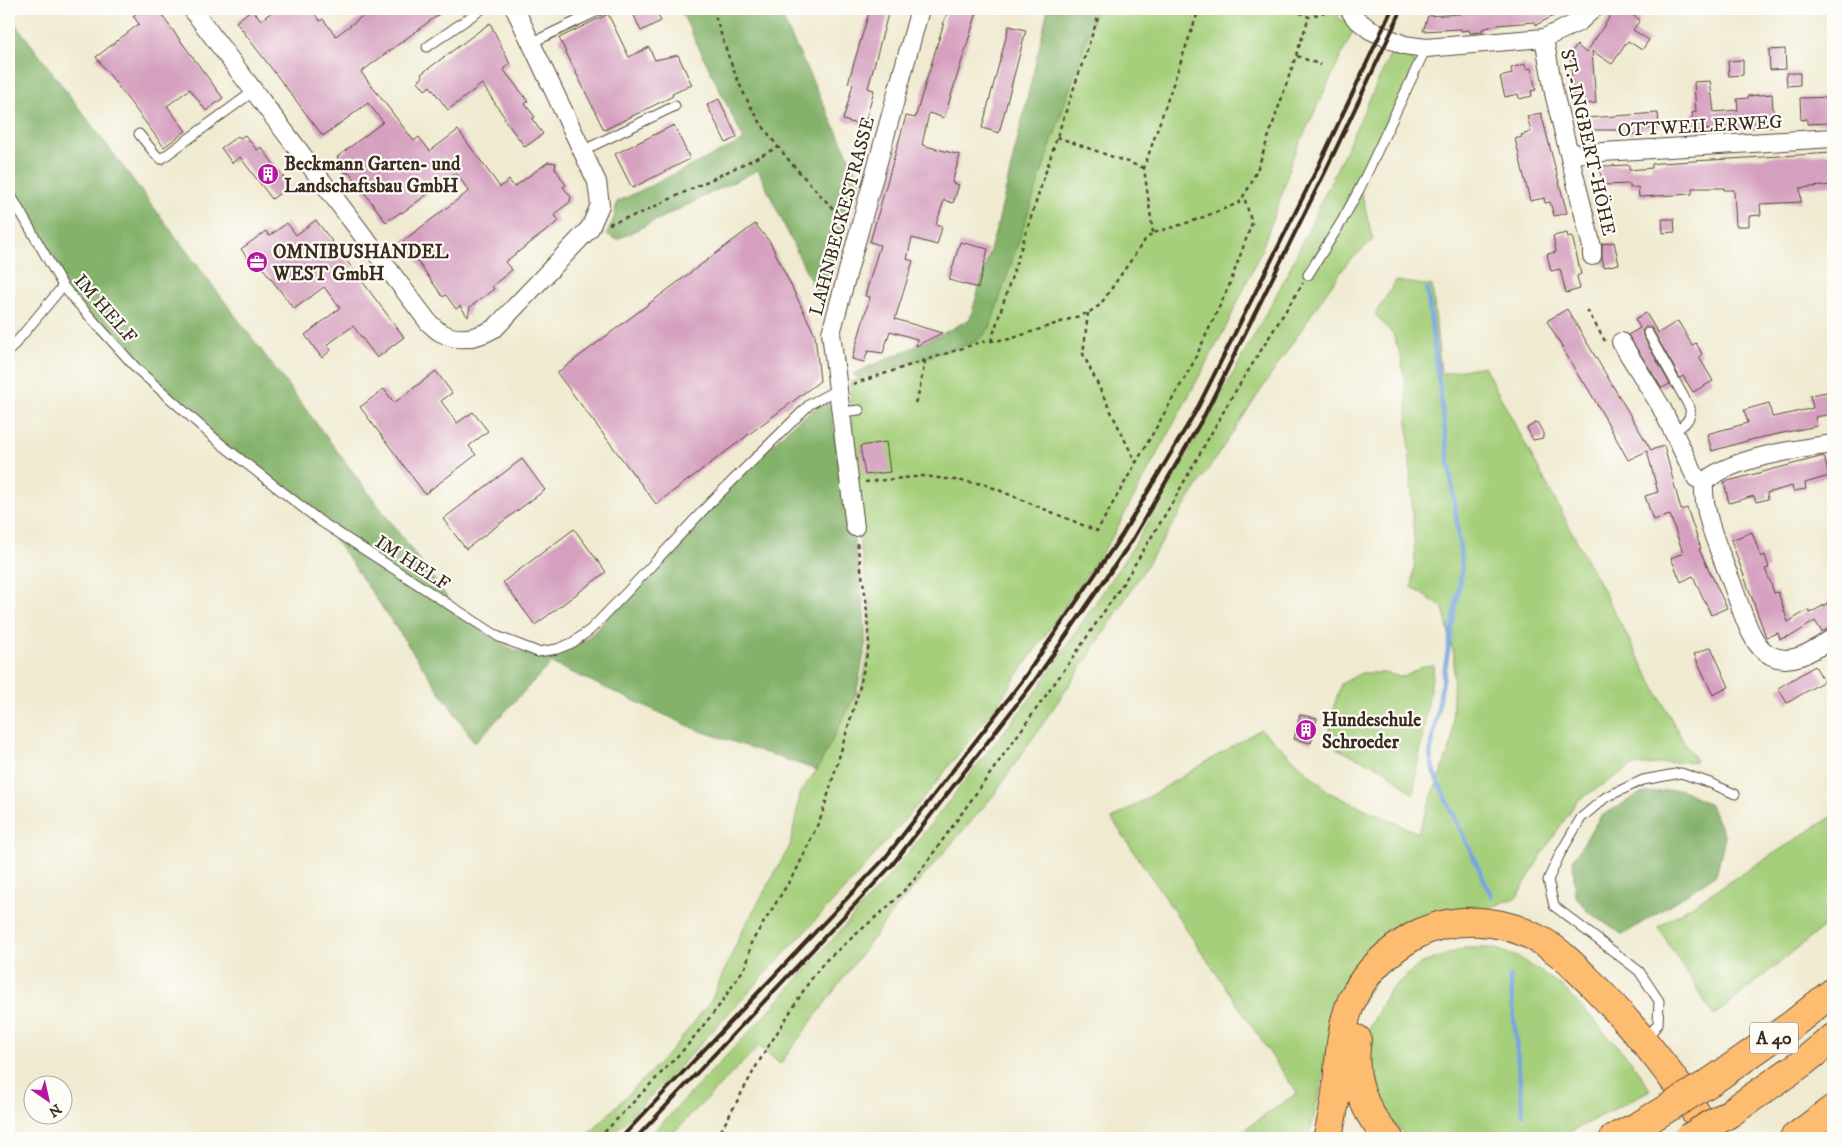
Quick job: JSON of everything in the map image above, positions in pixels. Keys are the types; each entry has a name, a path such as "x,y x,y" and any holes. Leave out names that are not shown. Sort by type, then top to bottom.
{"highway":[{"path":"1327,1138 1336,1095 1340,1045 1345,1019 1355,994 1368,974 1384,957 1424,931 1448,924 1470,921 1495,924 1519,930 1558,952 1575,967 1644,1042 1692,1107 1710,1138"},
{"path":"1389,1138 1371,1116 1358,1082 1356,1045 1360,1024 1368,1003 1378,986 1394,968 1412,954 1430,944 1452,938 1474,937 1495,939 1522,949 1549,965 1563,977 1589,1002 1625,1042 1680,1115 1694,1138"},
{"name":"A 40","path":"1614,1138 1640,1125 1753,1054 1833,992"},
{"name":"A 40","path":"1688,1138 1802,1063 1833,1038"},
{"path":"1794,1138 1833,1109"}],"street":[{"path":"192,9 430,323 442,334 460,338 481,335 494,328 590,228 600,205 597,182 515,9"},
{"name":"LAHNBECKESTRASSE","path":"855,526 830,333 920,9"},
{"path":"1349,9 1355,18 1370,30 1404,45 1426,48 1544,38 1579,22 1593,9"},
{"name":"ST.-INGBERT-HÖHE","path":"1544,38 1554,93 1592,247 1592,256"},
{"name":"OTTWEILERWEG","path":"1570,154 1833,138"},
{"path":"1621,342 1674,431 1696,478 1704,482"},
{"path":"1833,444 1776,454 1713,474 1704,482 1703,492 1717,543 1743,615 1752,636 1760,647 1770,655 1785,659 1803,655 1833,638"}],"lane":[{"path":"428,47 482,9"},
{"path":"531,43 602,9"},
{"path":"1308,275 1360,188 1426,48"},
{"path":"139,134 161,159 254,91"},
{"path":"582,151 675,106"},
{"name":"IM HELF","path":"9,192 63,286 137,369 228,450 320,521 424,589 499,637 538,652 557,650 572,643 590,630 710,503 810,404 838,389"},
{"path":"9,351 63,286"},
{"path":"1648,333 1690,408 1691,414 1689,419 1674,431"},
{"path":"840,412 859,410"},
{"path":"1644,1042 1658,1024 1660,1000 1639,971 1554,906 1548,880 1560,854 1581,818 1606,797 1643,780 1681,773 1735,794"}],"path":[{"path":"713,9 739,81 754,112 779,147 857,236"},
{"path":"991,341 1100,9"},
{"path":"1153,233 1144,168 1200,9"},
{"path":"1292,9 1309,17 1334,9"},
{"path":"838,389 981,342 1010,339 1088,313 1100,305 1145,240 1153,233 1233,207 1239,203 1244,197 1259,165 1309,17"},
{"path":"1296,55 1321,65"},
{"path":"1057,136 1144,168"},
{"path":"590,228 614,223 640,213 779,147"},
{"path":"849,483 924,476 984,484 1097,531 1192,365 1229,286 1252,223 1244,197"},
{"path":"717,1138 758,1063 809,982 824,962 892,903 914,880 1072,658 1124,582 1235,392 1308,275"},
{"path":"1088,313 1083,354 1136,463"},
{"path":"914,403 919,392 924,361"},
{"path":"600,1138 686,1047 719,1006 747,964 752,943 797,869 822,815 869,645 866,600 855,526"}],"green space":[{"path":"680,9 778,9 860,180 833,268 824,309 758,170 616,240 607,234 614,218 617,202 744,140"},
{"path":"1048,9 1096,9 990,327 982,337 974,342 858,378 853,374 934,338 970,319 998,223"},
{"path":"1096,9 1341,9 1342,12 1337,18 1356,25 1291,161 1283,191 1261,251 1226,327 1110,541 1001,699 932,788 852,881 662,1085 609,1138 585,1138 672,1050 711,1001 742,931 790,846 801,791 817,770 855,694 861,690 870,645 869,599 857,526 850,382 974,342 1041,174"},
{"path":"9,15 462,617 508,647 533,655 547,656 569,649 593,633 711,507 791,426 828,399 852,528 863,600 866,645 857,690 817,770 698,730 551,663 475,743 349,559 320,520 221,443 138,367 63,286 9,189"},
{"path":"1395,45 1409,52 1416,66 1356,187 1362,195 1373,240 1348,262 1323,297 1207,471 1089,656 993,796 890,915 780,1064 759,1046 668,1138 648,1138 769,1011 896,868 1037,690 1135,544 1208,419 1286,277"},
{"path":"1396,281 1432,286 1441,374 1484,366 1677,730 1696,761 1632,766 1577,801 1542,854 1517,897 1477,913 1406,931 1328,1055 1312,1126 1307,1138 1232,1138 1297,1093 1112,819 1261,729 1330,793 1418,833 1452,743 1454,655 1443,608 1412,587 1415,558 1406,391 1402,360 1393,334 1375,314"},
{"name":"Hundeschule Schroeder","path":"1434,665 1413,794 1384,769 1337,749 1329,732 1333,709 1341,684 1361,673 1383,673 1404,677 1424,666"},
{"path":"1681,789 1710,805 1725,837 1716,875 1623,935 1587,911 1575,895 1573,860 1600,817 1639,794"},
{"path":"1833,816 1833,919 1714,1016 1658,927"},
{"path":"1465,948 1493,948 1520,958 1563,987 1632,1062 1650,1090 1559,1138 1407,1138 1387,1115 1372,1080 1367,1033 1388,992 1420,964"}],"building":[{"path":"142,9 157,9 223,98 206,111 190,89 167,106 186,131 164,147 96,57 139,24 133,16"},
{"path":"252,9 261,20 276,9 311,9 320,21 323,19 336,36 372,9 446,9 361,72 414,141 419,137 430,151 458,130 500,187 509,180 514,187 548,162 556,163 555,168 566,185 563,187 571,197 570,202 554,214 559,221 505,262 512,270 492,286 494,289 470,307 468,317 460,306 456,309 446,295 443,297 403,241 469,191 456,173 402,213 386,222 350,173 345,173 342,163 337,157 383,122 368,103 323,136 236,22"},
{"path":"631,9 655,9 661,21 641,31"},
{"path":"870,9 888,14 868,88 874,90 864,126 843,120 853,84 848,83"},
{"path":"948,9 978,9 944,118 929,113 922,145 960,155 952,183 959,185 953,203 944,200 936,225 942,227 937,245 912,238 907,259 913,261 895,319 942,333 916,346 917,339 890,331 883,353 868,351 864,362 852,359 870,297 865,296 880,245 870,242 906,116 915,118"},
{"path":"1459,9 1567,9 1536,25 1535,22 1497,25 1482,29 1482,32 1470,33 1469,30 1461,31 1461,29 1423,31 1428,16 1460,14"},
{"path":"1615,9 1637,9 1632,15 1640,20 1633,30 1649,40 1642,50 1628,41 1612,64 1592,51 1596,103 1574,105 1570,54 1577,45 1586,53"},
{"path":"608,14 629,57 649,47 655,60 678,55 692,85 604,130 559,38"},
{"path":"490,23 510,64 503,69 528,101 525,104 535,117 532,119 543,134 525,147 504,119 482,84 448,110 430,86 425,90 418,81 423,77 421,74"},
{"path":"1009,26 1026,30 999,133 982,128"},
{"path":"1785,49 1786,69 1770,70 1769,50"},
{"path":"1743,60 1743,75 1729,76 1728,61"},
{"path":"1525,64 1526,69 1531,68 1536,90 1531,91 1532,96 1519,99 1518,94 1505,97 1500,77 1512,74 1511,68"},
{"path":"1786,73 1800,73 1800,85 1787,86"},
{"path":"1710,81 1714,112 1738,110 1737,99 1772,94 1774,127 1739,127 1693,131 1692,113 1696,112 1694,82"},
{"path":"1833,97 1833,121 1830,121 1830,123 1807,124 1807,119 1801,120 1800,98"},
{"path":"719,99 737,137 726,143 707,105"},
{"path":"1541,113 1567,213 1554,216 1550,202 1545,203 1544,198 1530,201 1515,139 1531,132 1527,116"},
{"path":"1658,113 1659,128 1642,129 1642,134 1619,135 1618,130 1587,130 1587,118"},
{"path":"674,125 690,159 632,188 615,154"},
{"name":"Beckmann Garten- und Landschaftsbau GmbH","path":"245,135 257,150 261,147 290,186 272,199 240,157 232,163 221,148 238,136 240,138"},
{"path":"1833,153 1833,185 1800,188 1801,202 1760,204 1761,215 1749,216 1749,226 1736,226 1734,190 1724,190 1724,188 1692,188 1692,194 1639,197 1638,187 1630,188 1630,184 1602,185 1600,167 1629,165 1629,170 1652,168 1652,164 1659,163"},
{"path":"1662,219 1674,219 1675,232 1663,233"},
{"path":"316,220 404,337 377,358 353,326 327,345 331,350 322,358 305,335 340,308 324,287 294,309 259,263 254,267 241,249 266,231 269,236 287,223 296,235"},
{"path":"755,224 770,242 815,335 820,381 656,504 557,373"},
{"path":"1567,233 1568,237 1572,236 1581,274 1577,276 1580,289 1566,293 1560,269 1551,271 1547,254 1556,252 1553,236"},
{"path":"960,242 988,249 978,288 949,280"},
{"path":"1614,242 1619,264 1604,267 1602,244"},
{"path":"1567,309 1651,450 1664,446 1681,510 1687,508 1701,549 1699,549 1727,608 1711,615 1693,576 1681,582 1671,558 1683,553 1670,515 1653,520 1645,496 1658,492 1647,451 1628,460 1547,321"},
{"path":"1646,313 1658,333 1678,321 1692,345 1696,343 1702,354 1699,357 1713,381 1693,392 1683,376 1680,378 1651,327 1645,327 1642,330 1643,336 1670,384 1662,388 1628,335 1640,328 1635,319"},
{"path":"436,371 452,393 441,401 457,423 473,412 488,431 469,446 476,455 425,494 360,407 384,389 394,403"},
{"path":"1833,391 1833,414 1815,417 1817,426 1754,439 1712,451 1707,434 1748,423 1744,410 1769,403 1772,417 1792,413 1813,408 1810,395"},
{"path":"1537,422 1543,433 1543,438 1533,440 1527,428"},
{"path":"886,442 890,472 865,475 860,446"},
{"path":"1824,456 1829,476 1805,483 1806,489 1793,491 1792,486 1767,493 1768,499 1756,502 1754,496 1729,503 1724,482"},
{"path":"522,459 545,490 466,549 443,519"},
{"path":"574,529 606,572 535,625 503,582"},
{"path":"1752,532 1761,557 1765,555 1769,568 1765,569 1774,593 1778,592 1788,622 1808,610 1810,613 1833,600 1833,625 1822,632 1815,621 1793,635 1780,639 1778,633 1766,637 1731,540"},
{"path":"1711,647 1729,687 1713,695 1694,654"},
{"path":"1815,666 1824,681 1787,703 1778,688"},
{"name":"Hundeschule Schroeder","path":"1300,715 1317,718 1311,743 1294,739"}],"waterway":[{"path":"1427,289 1462,564 1430,755 1434,773 1492,897"},
{"path":"1510,977 1523,1115"}],"railway":[{"path":"621,1138 885,858 1022,681 1122,535 1196,411 1317,169 1392,9"},
{"path":"636,1138 892,865 1031,686 1131,542 1204,416 1325,172 1402,9"}],"place":[{"name":"Beckmann Garten- und Landschaftsbau GmbH","path":"268,174"},
{"name":"OMNIBUSHANDEL WEST GmbH","path":"257,262"},
{"name":"Hundeschule Schroeder","path":"1306,730"}]}
